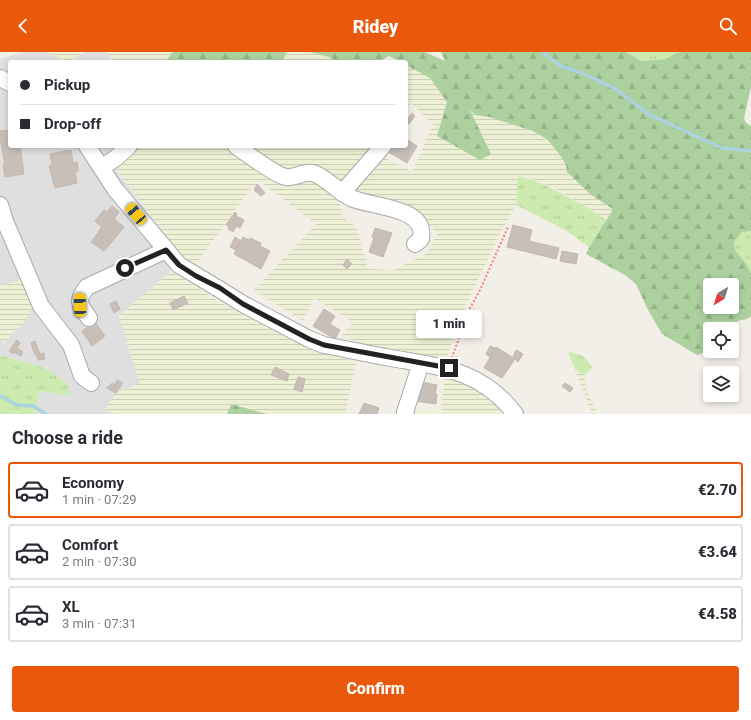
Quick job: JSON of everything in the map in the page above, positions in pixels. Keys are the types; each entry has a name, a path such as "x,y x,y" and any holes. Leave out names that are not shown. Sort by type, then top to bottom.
{"street":[{"path":"88,148 115,189 166,250 179,265 196,276 220,288 243,304 309,339 324,345 449,368 472,377 492,389 501,397 515,414"},
{"path":"102,168 127,148"},
{"path":"239,148 286,177 309,173 315,174 342,194 354,199 396,210 409,216 418,222 421,230 420,239 415,244"},
{"path":"342,194 381,148"},
{"path":"0,204 4,221 41,306 71,345 82,376 91,383"},
{"path":"89,318 80,305 80,296 87,286 166,250"},
{"path":"406,414 405,412 421,363"}],"path":[{"path":"449,368 468,312 480,290 508,226"}],"shaded area":[{"path":"26,52 47,52 64,60 8,60 8,148 137,148 116,171 178,251 171,271 119,316 140,383 106,409 115,414 39,414 35,412 39,391 69,396 67,383 42,367 0,355 0,59"},
{"path":"85,52 107,52 113,60 71,60"}],"green space":[{"path":"47,52 85,52 71,60 64,60"},
{"path":"107,52 173,52 167,60 113,60"},
{"path":"173,52 287,52 283,60 167,60"},
{"path":"287,52 310,52 329,57 334,60 283,60"},
{"path":"310,52 425,52 445,61 441,52 626,52 642,61 666,59 676,53 681,52 751,52 751,87 744,118 746,123 751,126 751,231 742,232 734,242 735,250 747,265 751,273 751,316 737,322 703,322 703,353 697,355 662,334 647,308 636,284 625,275 586,254 613,209 590,194 567,172 566,165 548,140 533,131 489,117 475,115 470,110 491,154 480,160 437,136 447,102 430,78 408,66 408,60 397,60 389,56 382,60 334,60 329,57"},
{"path":"626,52 681,52 676,53 666,59 642,61"},
{"path":"408,66 430,78 447,102 437,136 480,159 491,154 469,109 475,115 489,117 533,131 548,140 590,194 613,209 607,220 556,189 535,180 518,176 516,205 501,232 460,317 446,360 361,345 342,335 353,322 314,298 303,321 254,290 316,224 259,181 249,191 195,266 178,251 116,170 137,148 233,148 271,175 312,179 339,199 342,216 357,228 368,269 394,270 427,253 437,234 425,220 353,192 385,158 412,172 433,125 411,103 408,106"},
{"path":"248,148 373,148 342,185 317,166 283,169"},
{"path":"518,176 530,179 553,189 607,220 589,247 565,230 516,205"},
{"path":"742,231 751,231 751,273 737,254 734,246 734,242"},
{"path":"171,271 225,305 305,347 356,362 345,414 267,414 231,404 227,414 115,414 106,409 116,393 140,383 119,316"},
{"path":"28,278 33,308 25,321 3,344 0,338 0,286"},
{"path":"568,352 582,356 592,367 584,376 574,367"},
{"path":"0,355 42,367 67,383 70,396 40,391 35,412 39,414 0,414"},
{"path":"574,367 584,376 588,394 598,414 592,414"},
{"path":"445,376 459,379 482,394 505,414 417,414 415,410 441,411"},
{"path":"231,404 267,414 227,414"}],"building":[{"path":"412,113 415,116 409,124 408,118"},
{"path":"8,130 8,148 20,148 24,174 5,177 3,165 5,165 0,143 0,131"},
{"path":"408,140 417,146 407,163 387,151 389,148 408,148"},
{"path":"71,150 73,163 77,162 78,171 75,172 77,183 55,188 49,166 52,165 50,154"},
{"path":"257,184 265,193 261,196 254,190"},
{"path":"112,206 119,212 114,219 124,227 111,243 98,232 102,227 95,221 104,210 107,212"},
{"path":"235,212 237,214 236,216 244,220 240,228 236,226 233,232 228,229 229,227 226,225"},
{"path":"513,225 532,230 529,241 559,248 556,259 507,247"},
{"path":"375,228 392,233 383,257 369,252 374,238 372,237"},
{"path":"98,233 111,243 104,251 91,242"},
{"path":"235,237 241,241 236,250 230,247"},
{"path":"243,237 249,240 250,238 261,243 260,246 270,251 261,269 234,254"},
{"path":"562,251 578,254 576,264 560,261"},
{"path":"347,259 352,264 347,269 343,265"},
{"path":"184,296 188,303 173,310 170,303"},
{"path":"116,301 120,309 114,313 110,304"},
{"path":"324,309 335,316 330,324 340,330 335,339 313,326"},
{"path":"95,322 105,336 92,346 82,331"},
{"path":"17,340 20,343 17,348 23,352 21,356 14,352 13,354 9,351"},
{"path":"35,341 40,354 44,353 45,359 38,360 37,355 35,355 31,343"},
{"path":"490,346 495,348 490,357 486,354"},
{"path":"496,347 515,359 502,378 484,368"},
{"path":"516,350 523,354 518,362 513,357"},
{"path":"275,367 289,374 287,381 271,375"},
{"path":"298,377 305,379 302,392 294,389"},
{"path":"117,380 123,383 116,393 107,388 112,383 115,385"},
{"path":"421,382 437,385 435,393 437,394 436,404 415,401"},
{"path":"565,383 573,388 570,392 562,386"},
{"path":"364,403 379,408 377,414 359,414"}],"waterway":[{"path":"542,52 561,66 582,73 614,88 650,115 722,148 751,151"},
{"path":"0,396 17,405 33,406 46,414"}],"route":[{"path":"125,268 166,250 179,265 196,276 220,288 243,304 309,339 324,345 387,358 449,368"}]}
